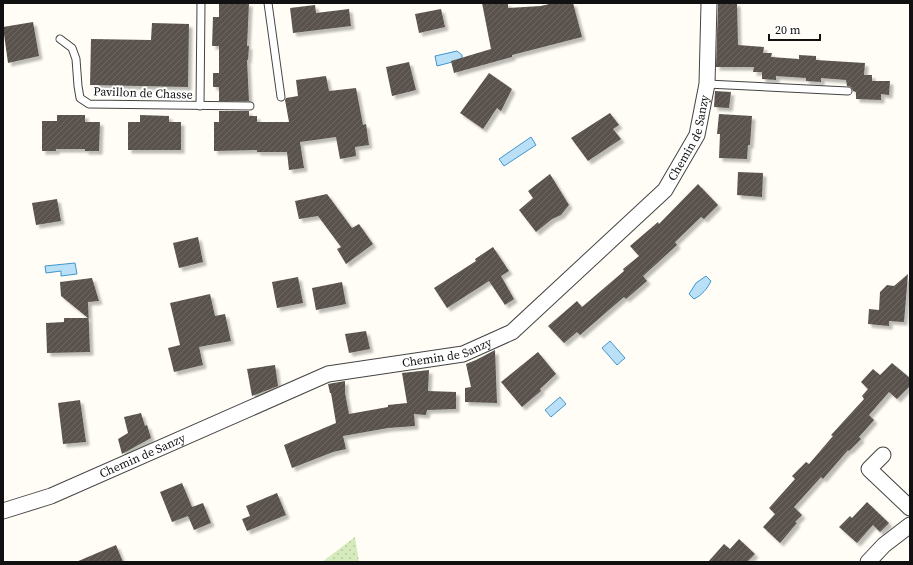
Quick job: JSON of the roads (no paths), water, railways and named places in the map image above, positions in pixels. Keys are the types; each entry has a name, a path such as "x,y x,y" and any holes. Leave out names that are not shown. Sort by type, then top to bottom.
{"street":[{"name":"Chemin de Sanzy","path":"3,511 51,496 328,374 463,354 512,332 666,190 697,135 707,84 709,3"},
{"path":"883,455 869,469 910,508"},
{"path":"868,562 884,545 910,525"}],"lane":[{"name":"Pavillon de Chasse","path":"200,106 201,3"},
{"path":"268,3 281,97"},
{"name":"Pavillon de Chasse","path":"60,39 72,48 76,59 80,98 89,104 250,106"},
{"path":"707,84 848,92"}],"water":[{"path":"457,51 462,55 460,60 437,66 435,56"},
{"path":"531,137 536,145 504,166 499,159"},
{"path":"75,263 77,274 61,276 61,271 46,273 45,266"},
{"path":"706,276 711,281 708,287 694,299 689,294 696,283"},
{"path":"610,341 625,358 617,365 602,348"},
{"path":"560,397 566,404 551,417 545,410"}]}
